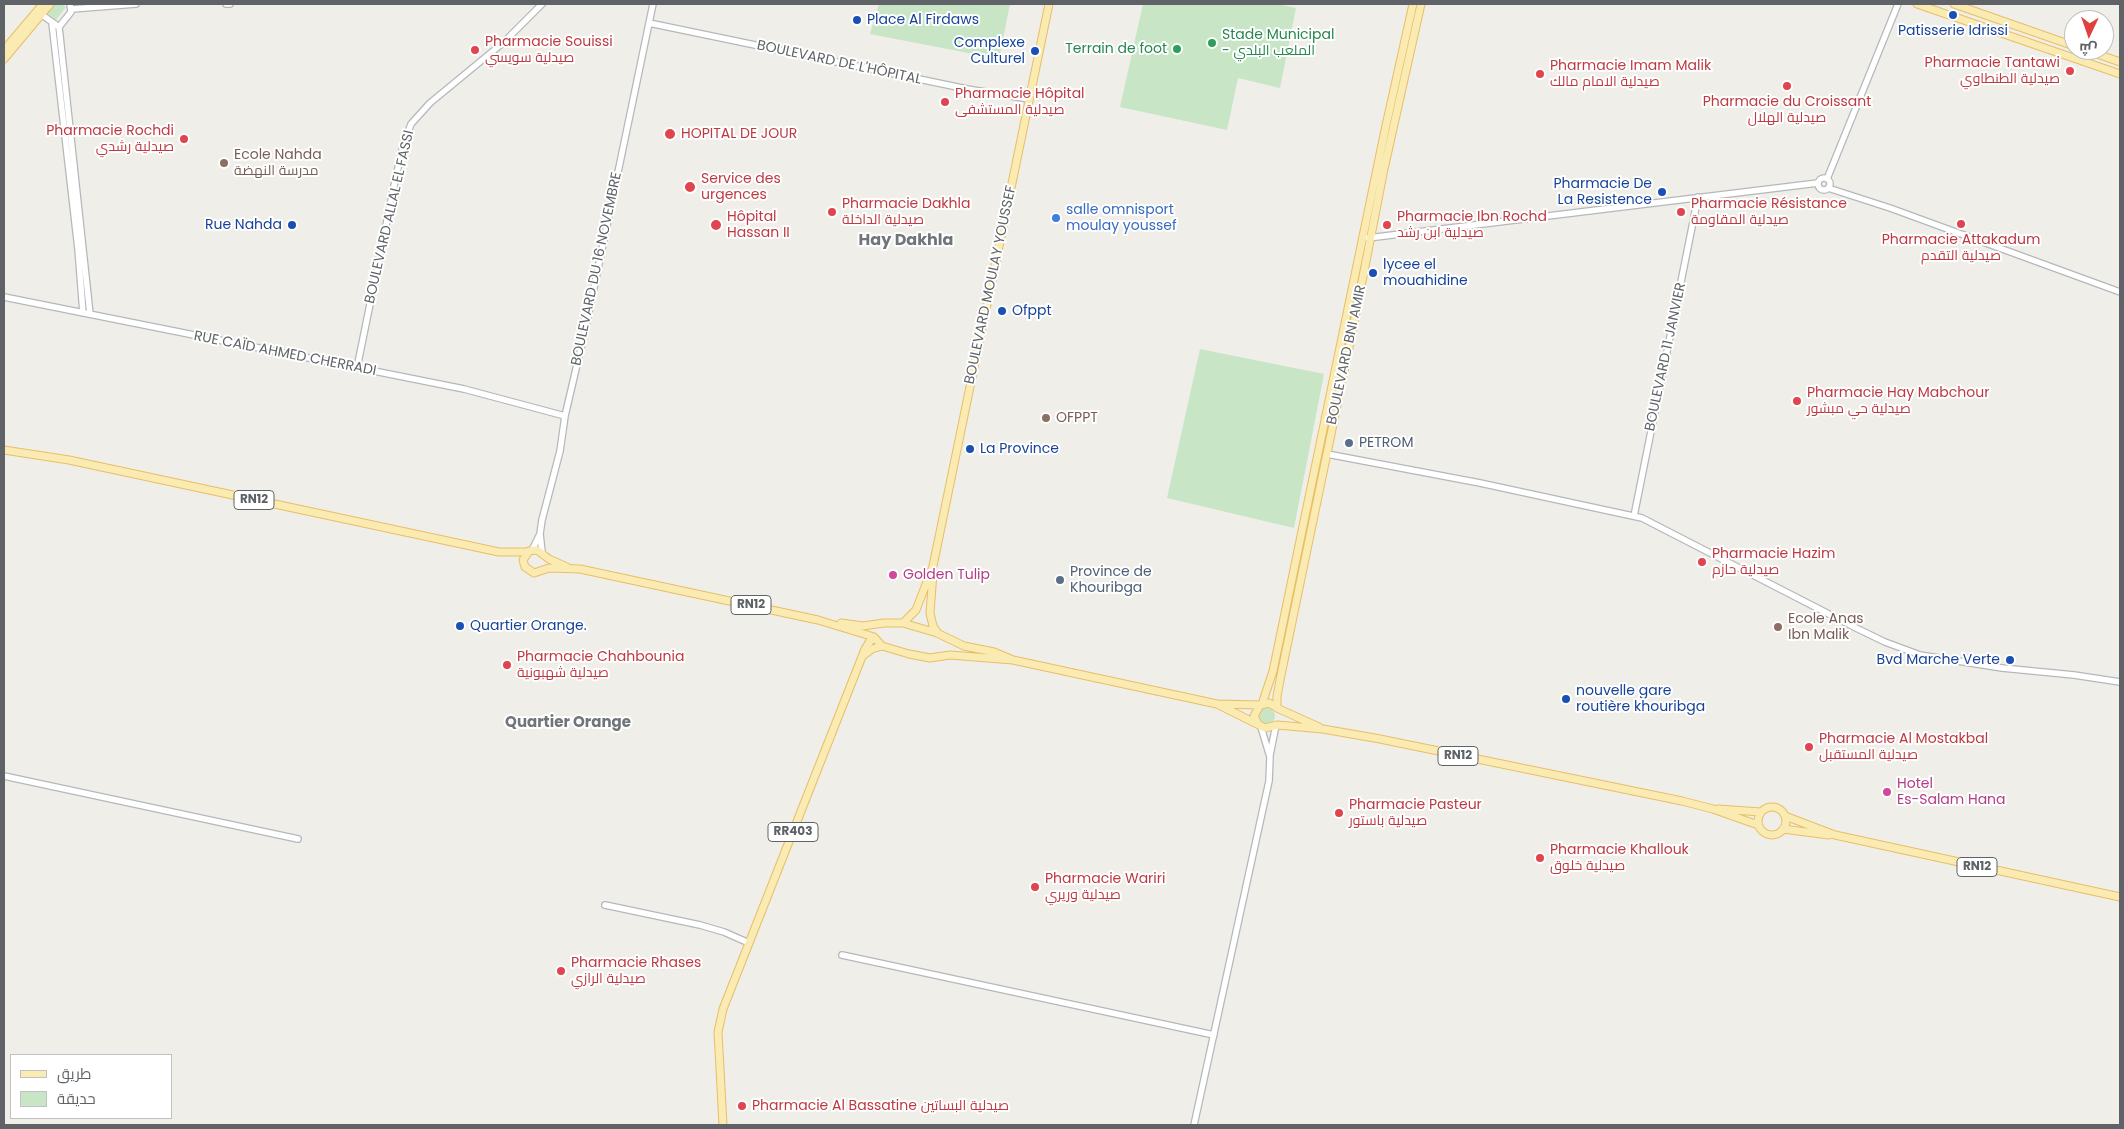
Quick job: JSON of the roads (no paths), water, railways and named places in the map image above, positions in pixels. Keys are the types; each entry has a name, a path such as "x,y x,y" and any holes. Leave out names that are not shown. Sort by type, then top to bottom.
{"main road":[{"path":"4,59 39,13 42,4"},
{"path":"4,50 50,4"},
{"name":"BOULEVARD MOULAY YOUSSEF","path":"933,566 1049,4"},
{"name":"BOULEVARD BNI AMIR","path":"1278,708 1277,696 1281,674 1327,454 1413,4"},
{"name":"BOULEVARD BNI AMIR","path":"1261,704 1273,671 1367,238 1421,4"},
{"path":"1917,4 2120,74"},
{"path":"1954,4 2064,42"},
{"name":"RN12","path":"4,450 69,460 504,553 530,551 544,554 567,567"},
{"path":"524,565 523,560 530,551"},
{"name":"RN12","path":"504,553 534,573 544,569 567,567 684,590 818,620 874,637"},
{"path":"544,554 547,561 544,569"},
{"path":"903,623 916,610 933,566"},
{"path":"933,566 930,614 932,626 937,633"},
{"name":"RN12","path":"818,620 863,626 903,623 937,633 948,640 964,646 994,652 1013,660"},
{"path":"864,655 882,646 874,637 878,624"},
{"name":"RR403","path":"723,1125 718,1032 723,1009 867,645 874,637"},
{"path":"946,655 948,640"},
{"name":"RN12","path":"882,646 930,658 946,655 1013,660 1217,704 1269,703 1323,728"},
{"name":"RN12","path":"1217,704 1269,728 1276,725 1323,728 1380,738 1713,808 1761,812"},
{"path":"1259,725 1254,716 1261,704"},
{"path":"1276,725 1280,717 1278,708"},
{"path":"1773,807 1782,811 1785,816 1786,823 1783,829 1775,835 1768,835 1758,825 1758,818 1761,812 1773,807"},
{"name":"RN12","path":"1713,808 1758,825"},
{"name":"RN12","path":"1785,816 1835,835"},
{"name":"RN12","path":"1783,829 1835,835 2120,897"},
{"name":"RR403","path":"723,1009 722,1032 728,1125"}],"street":[{"path":"71,6 88,4"},
{"path":"71,6 136,4"},
{"name":"BOULEVARD ALLAL EL FASSI","path":"358,368 394,186 403,146 411,124 430,103 504,42 542,4"},
{"name":"BOULEVARD DU 16 NOVEMBRE","path":"530,551 540,534 560,452 565,416 586,326 653,4"},
{"path":"1827,179 1898,4"},
{"path":"71,6 59,27 90,314"},
{"path":"39,13 59,27"},
{"path":"52,23 78,249 83,313"},
{"name":"BOULEVARD DE L'HÔPITAL","path":"650,23 967,89 1030,99"},
{"path":"1818,183 1821,178 1827,179"},
{"path":"1827,179 1830,183 1828,188"},
{"path":"1367,238 1818,183"},
{"path":"1818,183 1820,189 1828,188 1890,208 2120,292"},
{"name":"BOULEVARD 11 JANVIER","path":"1634,516 1698,197"},
{"name":"RUE CAÏD AHMED CHERRADI","path":"4,297 487,394 565,416"},
{"path":"1327,454 1480,483 1634,516 1698,545 1869,634 1914,653 2002,668 2074,675 2120,682"},
{"name":"BOULEVARD DU 16 NOVEMBRE","path":"540,534 544,554"},
{"path":"1194,1125 1271,769 1270,757 1259,725"},
{"path":"1270,757 1276,725"},
{"path":"4,776 298,840"},
{"path":"605,905 700,925 724,932 749,943"},
{"path":"842,955 1214,1035"}],"place":[{"name":"Patisserie Idrissi","path":"1953,15"},
{"name":"Place Al Firdaws","path":"857,20"},
{"name":"Stade Municipal - الملعب البلدي","path":"1212,43"},
{"name":"Terrain de foot","path":"1177,49"},
{"name":"Pharmacie Souissi صيدلية سويسي","path":"475,50"},
{"name":"Complexe Culturel","path":"1035,51"},
{"name":"Pharmacie Tantawi صيدلية الطنطاوي","path":"2070,71"},
{"name":"Pharmacie Imam Malik صيدلية الامام مالك","path":"1540,74"},
{"name":"Pharmacie du Croissant صيدلية الهلال","path":"1787,86"},
{"name":"Pharmacie Hôpital صيدلية المستشفى","path":"945,102"},
{"name":"HOPITAL DE JOUR","path":"670,134"},
{"name":"Pharmacie Rochdi صيدلية رشدي","path":"184,139"},
{"name":"Ecole Nahda مدرسة النهضة","path":"224,163"},
{"name":"Service des urgences","path":"690,187"},
{"name":"Pharmacie De La Resistence","path":"1662,192"},
{"name":"Pharmacie Dakhla صيدلية الداخلة","path":"832,212"},
{"name":"Pharmacie Résistance صيدلية المقاومة","path":"1681,212"},
{"name":"salle omnisport moulay youssef","path":"1056,218"},
{"name":"Pharmacie Attakadum صيدلية التقدم","path":"1961,224"},
{"name":"Rue Nahda","path":"292,225"},
{"name":"Hôpital Hassan II","path":"716,225"},
{"name":"Pharmacie Ibn Rochd صيدلية ابن رشد","path":"1387,225"},
{"name":"lycee el mouahidine","path":"1373,273"},
{"name":"Ofppt","path":"1002,311"},
{"name":"Pharmacie Hay Mabchour صيدلية حي مبشور","path":"1797,401"},
{"name":"OFPPT","path":"1046,418"},
{"name":"PETROM","path":"1349,443"},
{"name":"La Province","path":"970,449"},
{"name":"Pharmacie Hazim صيدلية حازم","path":"1702,562"},
{"name":"Golden Tulip","path":"893,575"},
{"name":"Province de Khouribga","path":"1060,580"},
{"name":"Quartier Orange.","path":"460,626"},
{"name":"Ecole Anas Ibn Malik","path":"1778,627"},
{"name":"Bvd Marche Verte","path":"2010,660"},
{"name":"Pharmacie Chahbounia صيدلية شهبونية","path":"507,665"},
{"name":"nouvelle gare routière khouribga","path":"1566,699"},
{"name":"Pharmacie Al Mostakbal صيدلية المستقبل","path":"1809,747"},
{"name":"Hotel Es-Salam Hana","path":"1887,792"},
{"name":"Pharmacie Pasteur صيدلية باستور","path":"1339,813"},
{"name":"Pharmacie Khallouk صيدلية خلوق","path":"1540,858"},
{"name":"Pharmacie Wariri صيدلية وريري","path":"1035,887"},
{"name":"Pharmacie Rhases صيدلية الرازي","path":"561,971"},
{"name":"Pharmacie Al Bassatine صيدلية البساتين","path":"742,1106"}],"district":[{"name":"Hay Dakhla","path":"906,241"},
{"name":"Quartier Orange","path":"568,723"}]}
